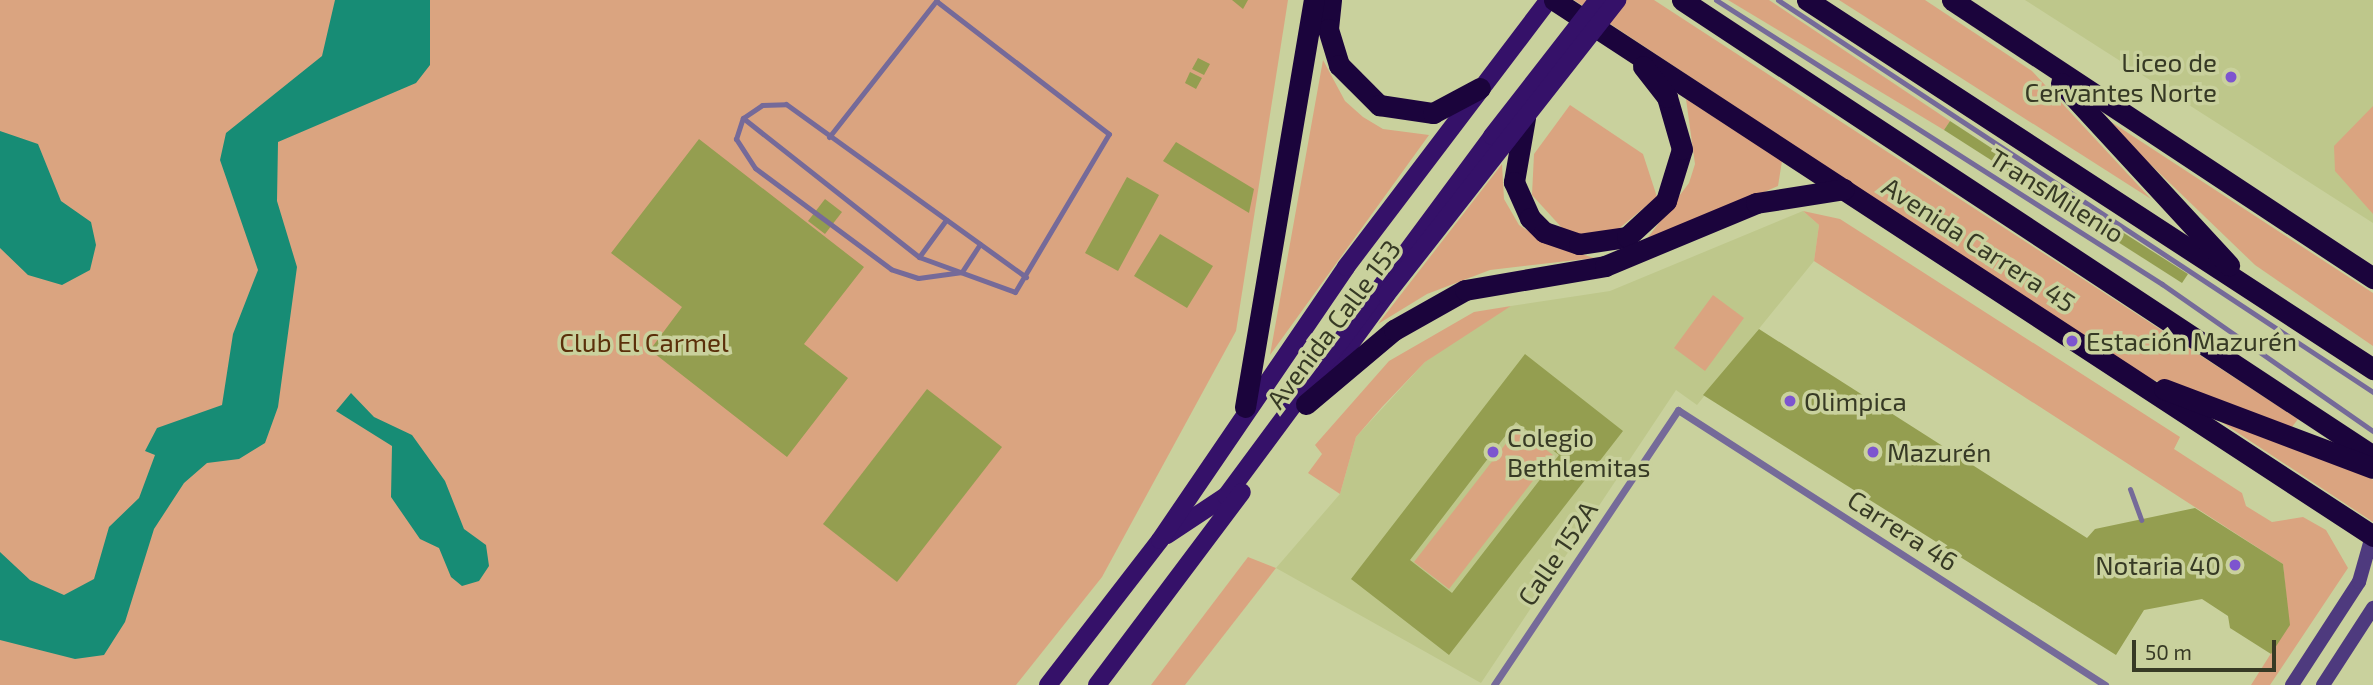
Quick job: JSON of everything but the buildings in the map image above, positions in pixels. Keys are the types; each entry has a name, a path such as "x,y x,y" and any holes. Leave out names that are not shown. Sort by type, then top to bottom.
{"highway":[{"path":"1244,407 1314,0"},
{"path":"1331,0 1328,29 1339,65 1379,105 1433,113 1480,88"},
{"name":"Avenida Carrera 45","path":"1554,0 2372,536"},
{"name":"Avenida Carrera 45","path":"1682,0 2373,456"},
{"path":"1807,0 2373,369"},
{"path":"1960,4 2042,62 2373,278"},
{"path":"1525,118 1514,182 1519,202 1544,232 1598,245 1627,237 1654,218 1680,170 1679,123 1657,81 1614,38"},
{"path":"2042,62 2252,290"},
{"path":"1306,404 1394,330 1465,290 1605,266 1767,199 1844,189"},
{"path":"2126,374 2373,468"}],"main road":[{"name":"Avenida Calle 153","path":"1048,685 1160,540 1244,407 1346,267 1549,0"},
{"name":"Avenida Calle 153","path":"1160,540 1226,496 1598,0"},
{"name":"Avenida Calle 153","path":"1097,685 1306,404 1380,291 1525,118 1617,0"}],"street":[{"name":"Calle 152A","path":"1494,685 1678,410"},
{"name":"Carrera 46","path":"1678,410 2105,685"},
{"path":"2292,685 2359,582 2372,536"},
{"path":"2323,685 2373,608"}],"lane":[{"path":"743,118 919,257 1015,292 1109,134 1074,103 937,0 829,136"},
{"name":"TransMilenio","path":"1716,0 2162,284 2373,431"},
{"name":"TransMilenio","path":"1778,0 2373,392"},
{"path":"981,244 962,272 918,278 891,269 754,168 736,139 743,118 773,101 829,136 981,244 1026,277"},
{"path":"919,257 946,220"},
{"path":"2130,489 2141,520"}],"shaded area":[{"name":"Liceo de Cervantes Norte","path":"2025,0 2373,0 2373,223 2264,153"},
{"name":"Colegio Bethlemitas","path":"1803,211 1819,225 1814,261 1697,405 1676,390 1481,683 1276,568 1340,494 1356,437 1425,362 1476,325 1511,306 1610,291"}],"green space":[{"name":"Club El Carmel","path":"0,0 1288,0 1236,331 1102,577 1016,685 0,685"},
{"path":"1574,0 1654,0 2298,419 2292,427 2142,376"},
{"path":"1728,0 1769,0 1950,121 1944,130"},
{"path":"1839,0 1925,0 2032,71 2151,199"},
{"path":"1323,60 1345,101 1363,117 1383,129 1429,135 1270,355"},
{"path":"1686,99 1782,161 1778,186 1643,244 1689,183 1695,164"},
{"path":"1570,105 1643,154 1657,197 1616,231 1579,235 1563,229 1532,195 1534,154"},
{"path":"2373,106 2373,214 2335,171 2334,146"},
{"path":"2096,112 2373,293 2373,346 2255,265"},
{"path":"1502,164 1504,199 1519,225 1547,243 1594,258 1490,270 1427,294 1378,324"},
{"path":"1803,211 1840,219 2180,437 2174,449 2242,493 2246,506 2272,522 2303,517 2326,530 2348,568 2270,685 2251,685 2289,625 2283,564 1814,261 1819,225"},
{"path":"1713,295 1744,318 1705,371 1674,348"},
{"path":"1511,306 1425,362 1382,407 1356,437 1340,494 1308,473 1322,454 1315,445 1389,361 1474,312"},
{"path":"2220,421 2342,460 2373,480 2373,522"},
{"path":"1518,428 1553,455 1449,589 1414,562"},
{"path":"1248,557 1276,568 1185,685 1151,685"}],"water":[{"path":"335,0 430,0 430,65 416,83 278,142 277,201 297,267 278,407 265,443 239,459 207,463 184,483 154,529 125,622 104,655 75,659 0,640 0,552 30,580 64,595 94,579 109,527 139,498 155,455 145,451 157,428 222,405 233,334 258,270 220,160 226,133 322,56"},
{"path":"0,131 38,144 61,201 91,222 96,245 90,270 62,285 28,275 0,248"},
{"path":"351,393 374,417 412,435 445,481 464,529 486,545 489,566 479,581 462,586 451,577 439,548 420,539 391,497 392,446 336,411"}],"place":[{"name":"Liceo de Cervantes Norte","path":"2231,77"},
{"name":"Estación Mazurén","path":"2072,341"},
{"name":"Olimpica","path":"1790,401"},
{"name":"Colegio Bethlemitas","path":"1493,452"},
{"name":"Mazurén","path":"1873,452"},
{"name":"Notaria 40","path":"2235,565"}]}
